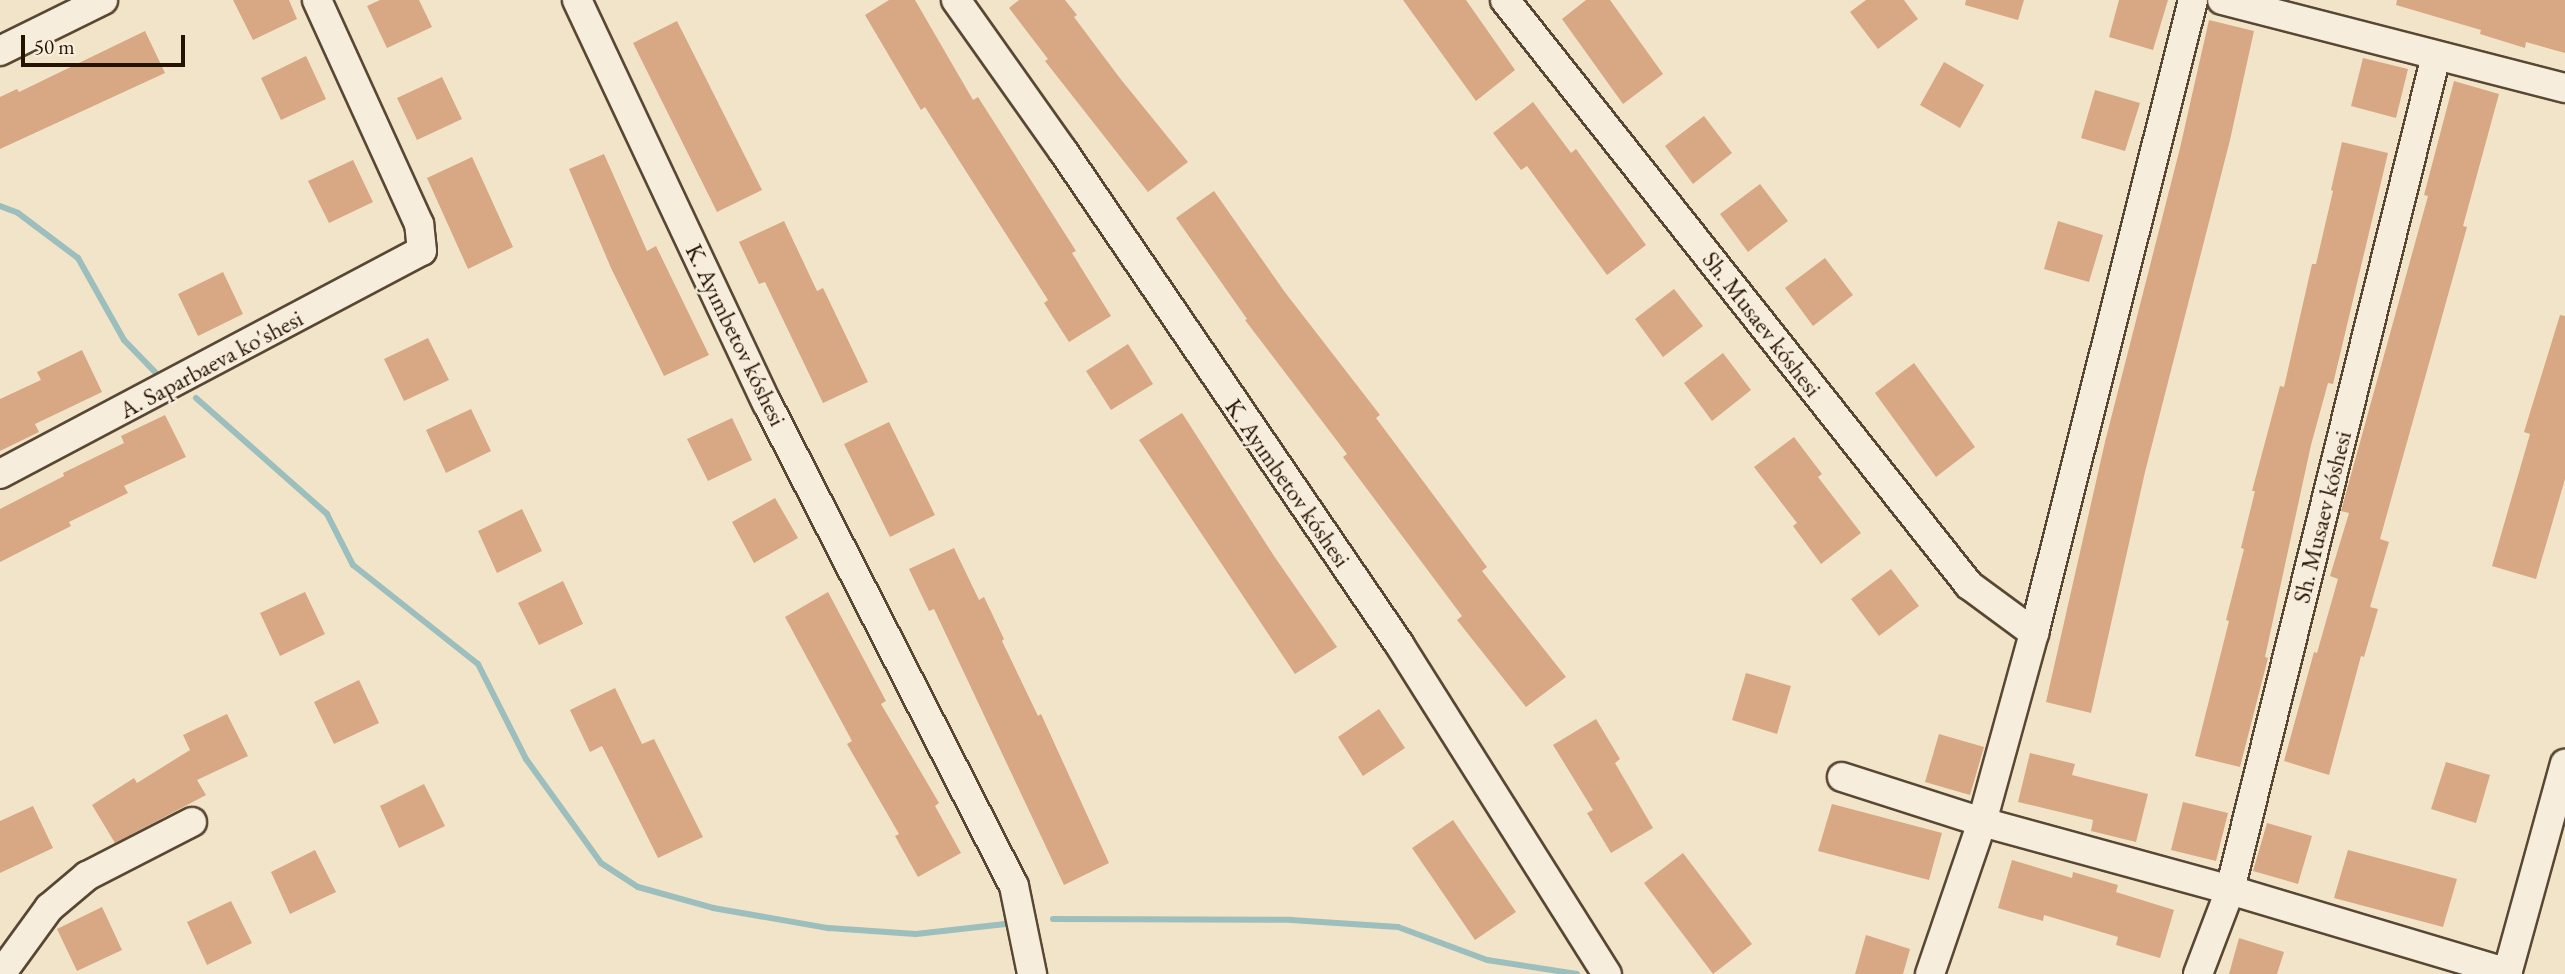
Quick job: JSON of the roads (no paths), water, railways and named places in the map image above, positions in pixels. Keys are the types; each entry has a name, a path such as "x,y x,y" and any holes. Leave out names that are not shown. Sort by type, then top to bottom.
{"street":[{"path":"0,51 103,0"},
{"name":"A. Saparbaeva ko'shesi","path":"0,474 422,251 419,223 317,0"},
{"name":"K. Ayımbetov kóshesi","path":"578,0 767,403 1014,886 1032,974"},
{"name":"K. Ayımbetov kóshesi","path":"956,0 1063,151 1399,644 1607,974"},
{"name":"Sh. Musaev kóshesi","path":"1505,0 1969,585 2034,634"},
{"path":"1930,974 1982,822 2034,634 2193,0"},
{"path":"2222,0 2565,88"},
{"name":"Sh. Musaev kóshesi","path":"2198,974 2230,890 2436,56"},
{"path":"1842,777 1982,822 2230,890 2508,973 2565,764"},
{"path":"1,974 50,908 88,876 192,822"}],"waterway":[{"path":"0,206 18,213 78,258 124,340 155,372"},
{"path":"196,398 327,514 353,565 478,664 526,759 601,863 638,887 713,908 828,928 916,934 1005,924"},
{"path":"1053,919 1291,920 1398,927 1487,960 1577,974"}]}
